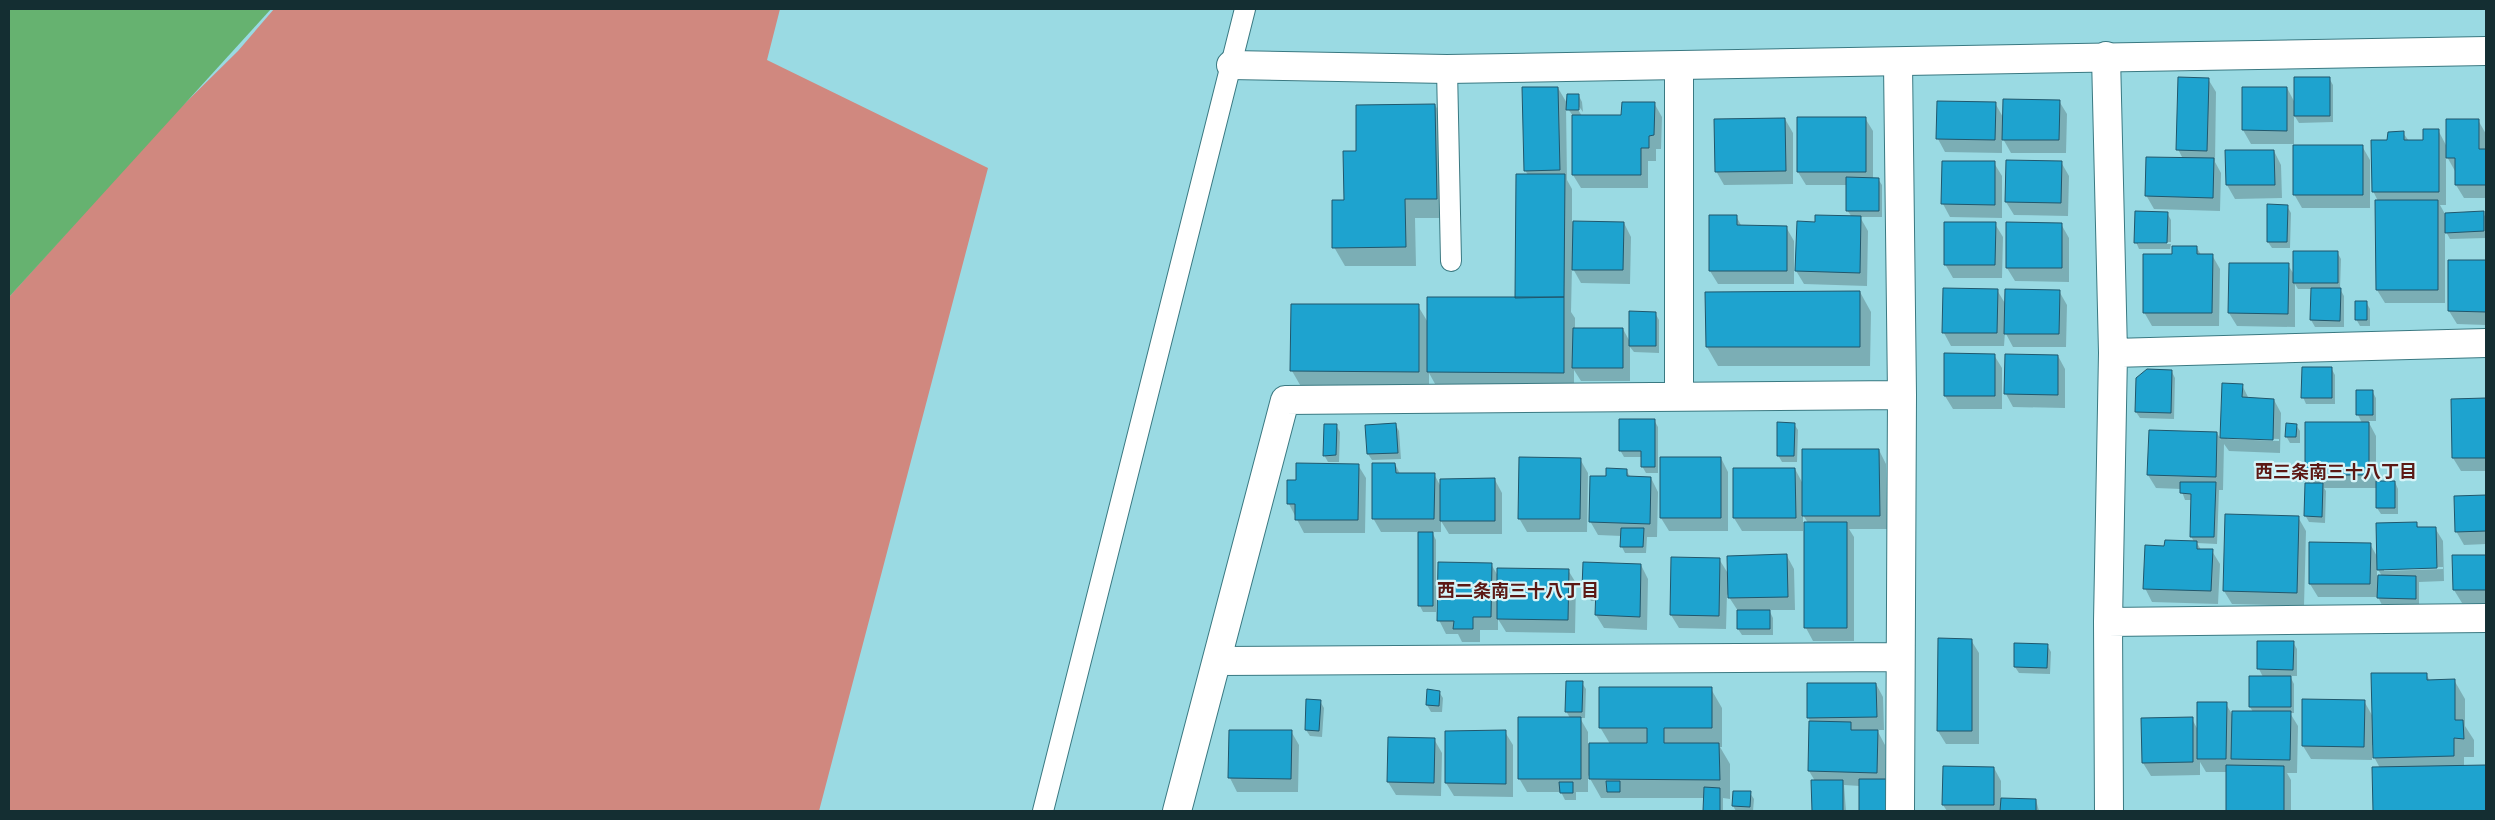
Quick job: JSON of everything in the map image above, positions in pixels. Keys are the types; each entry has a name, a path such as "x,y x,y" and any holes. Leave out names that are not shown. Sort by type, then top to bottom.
{"street":[{"path":"1231,65 1447,69 1898,63 2106,56 2486,51"},
{"path":"2106,56 2112,353 2108,622 2109,811"},
{"path":"1898,63 1902,395 1900,811"},
{"path":"1679,66 1679,396"},
{"path":"2112,353 2486,343"},
{"path":"1177,811 1285,400 1902,395"},
{"path":"2108,622 2486,618"},
{"path":"1217,661 1900,657"}],"lane":[{"path":"1043,811 1245,9"},
{"path":"1447,69 1451,260"}],"shaded area":[{"path":"9,9 271,9 9,297"},
{"path":"274,9 780,9 767,60 988,168 819,811 9,811 9,297 167,121 238,51"}],"building":[{"path":"2178,77 2209,78 2207,151 2176,150"},
{"path":"2294,77 2330,77 2330,116 2294,116"},
{"path":"1522,87 1558,87 1560,170 1524,171"},
{"path":"2242,87 2287,87 2287,131 2242,130"},
{"path":"1567,94 1579,94 1579,110 1566,110"},
{"path":"2003,99 2060,100 2059,140 2002,140"},
{"path":"1937,101 1996,102 1995,140 1936,139"},
{"path":"1622,102 1655,102 1654,135 1649,136 1649,148 1641,148 1641,175 1572,175 1572,115 1621,115"},
{"path":"1435,104 1437,199 1405,199 1406,247 1332,248 1332,200 1344,200 1343,151 1356,151 1356,105"},
{"path":"1797,117 1866,117 1866,172 1797,172"},
{"path":"1785,118 1786,171 1715,172 1714,119"},
{"path":"2446,119 2479,119 2479,149 2486,149 2486,185 2455,185 2455,158 2446,158"},
{"path":"2423,129 2439,129 2439,192 2372,192 2371,140 2387,140 2388,132 2404,131 2404,140 2423,140"},
{"path":"2293,145 2363,145 2363,195 2293,195"},
{"path":"2225,150 2274,150 2275,185 2226,185"},
{"path":"2146,157 2214,158 2213,198 2145,196"},
{"path":"2006,160 2062,161 2061,203 2005,202"},
{"path":"1942,161 1995,161 1995,205 1941,204"},
{"path":"1516,174 1565,174 1564,297 1515,298"},
{"path":"1846,177 1879,178 1879,211 1846,211"},
{"path":"2375,200 2438,200 2438,290 2376,290"},
{"path":"2267,204 2288,205 2287,242 2267,242"},
{"path":"2135,211 2168,212 2167,243 2134,243"},
{"path":"2484,211 2484,231 2445,233 2445,213"},
{"path":"1709,215 1737,215 1737,225 1787,226 1787,271 1709,271"},
{"path":"1815,215 1861,216 1860,273 1795,271 1797,221 1815,222"},
{"path":"1573,221 1624,222 1623,270 1572,270"},
{"path":"1944,222 1996,222 1995,265 1944,265"},
{"path":"2006,222 2062,223 2062,268 2006,268"},
{"path":"2172,246 2197,246 2197,254 2213,254 2212,313 2143,313 2143,254 2172,254"},
{"path":"2293,251 2338,251 2338,283 2293,283"},
{"path":"2448,260 2486,260 2486,312 2448,311"},
{"path":"2229,263 2289,263 2288,314 2228,313"},
{"path":"1943,288 1998,289 1997,333 1942,333"},
{"path":"2311,288 2341,288 2340,321 2310,320"},
{"path":"2005,289 2060,290 2059,334 2004,334"},
{"path":"1860,291 1860,347 1706,347 1705,292"},
{"path":"1427,297 1564,297 1564,373 1427,372"},
{"path":"2355,301 2367,301 2367,320 2355,320"},
{"path":"1291,304 1419,304 1419,372 1290,371"},
{"path":"1629,311 1656,312 1656,346 1629,346"},
{"path":"1573,328 1623,328 1623,368 1572,368"},
{"path":"1944,353 1995,354 1995,396 1944,396"},
{"path":"2005,354 2058,355 2058,395 2004,394"},
{"path":"2302,367 2332,367 2332,398 2301,398"},
{"path":"2147,369 2172,370 2171,413 2135,412 2136,378"},
{"path":"2222,383 2243,384 2242,397 2274,399 2273,440 2220,438"},
{"path":"2356,390 2373,390 2373,415 2356,415"},
{"path":"2486,398 2486,458 2452,458 2451,399"},
{"path":"1619,419 1655,419 1655,467 1641,467 1641,451 1619,451"},
{"path":"1777,422 1795,423 1794,456 1777,456"},
{"path":"2305,422 2369,422 2369,475 2305,475"},
{"path":"1396,423 1398,453 1367,454 1365,425"},
{"path":"2286,423 2297,424 2296,437 2285,437"},
{"path":"1324,424 1337,424 1336,455 1323,456"},
{"path":"2149,430 2217,432 2216,477 2147,475"},
{"path":"1802,449 1879,449 1880,516 1802,516"},
{"path":"1519,457 1581,458 1580,519 1518,519"},
{"path":"1660,457 1721,457 1721,518 1660,518"},
{"path":"1296,463 1359,464 1358,520 1295,520 1295,504 1287,504 1287,480 1296,480"},
{"path":"1372,463 1395,463 1396,473 1435,473 1434,519 1372,519"},
{"path":"1606,468 1627,469 1627,476 1651,477 1650,524 1589,522 1590,476 1606,476"},
{"path":"1733,468 1795,468 1796,518 1733,518"},
{"path":"1495,478 1495,521 1440,521 1440,479"},
{"path":"2376,481 2395,481 2395,508 2376,508"},
{"path":"2180,482 2216,482 2214,537 2190,537 2191,494 2180,493"},
{"path":"2305,483 2323,483 2322,517 2304,516"},
{"path":"2486,495 2486,531 2455,532 2454,496"},
{"path":"2225,514 2299,516 2297,593 2223,591"},
{"path":"1804,522 1847,522 1847,628 1804,628"},
{"path":"2417,522 2417,527 2436,527 2437,568 2377,570 2376,523"},
{"path":"1621,528 1644,528 1643,547 1620,547"},
{"path":"1418,532 1433,532 1433,606 1418,606"},
{"path":"2165,540 2197,541 2197,549 2213,549 2211,591 2143,589 2145,545 2164,546"},
{"path":"2309,542 2371,543 2370,584 2309,584"},
{"path":"1787,554 1788,597 1728,598 1727,556"},
{"path":"2452,555 2486,555 2486,590 2453,590"},
{"path":"1671,557 1720,558 1719,616 1670,615"},
{"path":"1438,562 1492,563 1491,617 1473,617 1473,629 1453,629 1454,621 1437,621"},
{"path":"1583,562 1641,564 1640,617 1595,615 1596,588 1582,588"},
{"path":"1497,568 1569,569 1568,620 1497,619"},
{"path":"2378,575 2416,576 2416,599 2377,598"},
{"path":"1737,610 1770,610 1770,629 1737,629"},
{"path":"1938,638 1972,639 1972,731 1937,731"},
{"path":"2257,641 2294,641 2293,670 2257,669"},
{"path":"2014,643 2048,644 2047,668 2014,667"},
{"path":"2371,673 2427,673 2427,680 2455,679 2455,720 2463,720 2464,739 2454,738 2454,756 2373,758"},
{"path":"2249,676 2291,676 2291,707 2249,707"},
{"path":"1566,681 1583,681 1582,712 1565,712"},
{"path":"1807,683 1876,683 1877,717 1807,718"},
{"path":"1599,687 1712,687 1712,728 1664,728 1664,743 1719,743 1720,780 1589,779 1589,743 1647,743 1647,728 1599,728"},
{"path":"1427,689 1440,691 1439,706 1426,705"},
{"path":"1306,699 1321,700 1319,731 1305,730"},
{"path":"2302,699 2365,700 2364,747 2302,746"},
{"path":"2197,702 2227,702 2226,759 2197,759"},
{"path":"2232,711 2291,711 2290,760 2231,759"},
{"path":"1518,717 1581,717 1581,779 1518,779"},
{"path":"2193,717 2193,762 2142,763 2141,718"},
{"path":"1809,721 1851,722 1851,730 1878,730 1877,773 1808,771"},
{"path":"1229,730 1292,730 1291,779 1228,778"},
{"path":"1506,730 1506,784 1445,783 1445,731"},
{"path":"1388,737 1435,738 1434,783 1387,782"},
{"path":"2226,765 2284,766 2284,811 2226,811"},
{"path":"2486,765 2486,811 2373,811 2372,767"},
{"path":"1943,766 1994,767 1994,805 1942,805"},
{"path":"1859,779 1891,779 1891,811 1859,811"},
{"path":"1811,780 1843,780 1843,811 1812,811"},
{"path":"1606,781 1620,781 1620,792 1607,792"},
{"path":"1559,782 1573,782 1573,793 1560,793"},
{"path":"1704,787 1720,788 1720,811 1703,811"},
{"path":"1733,791 1751,791 1750,807 1732,806"},
{"path":"2001,798 2036,799 2036,811 2000,811"}],"district":[{"name":"西三条南三十八丁目","path":"2336,471"},
{"name":"西二条南三十八丁目","path":"1518,590"}]}
